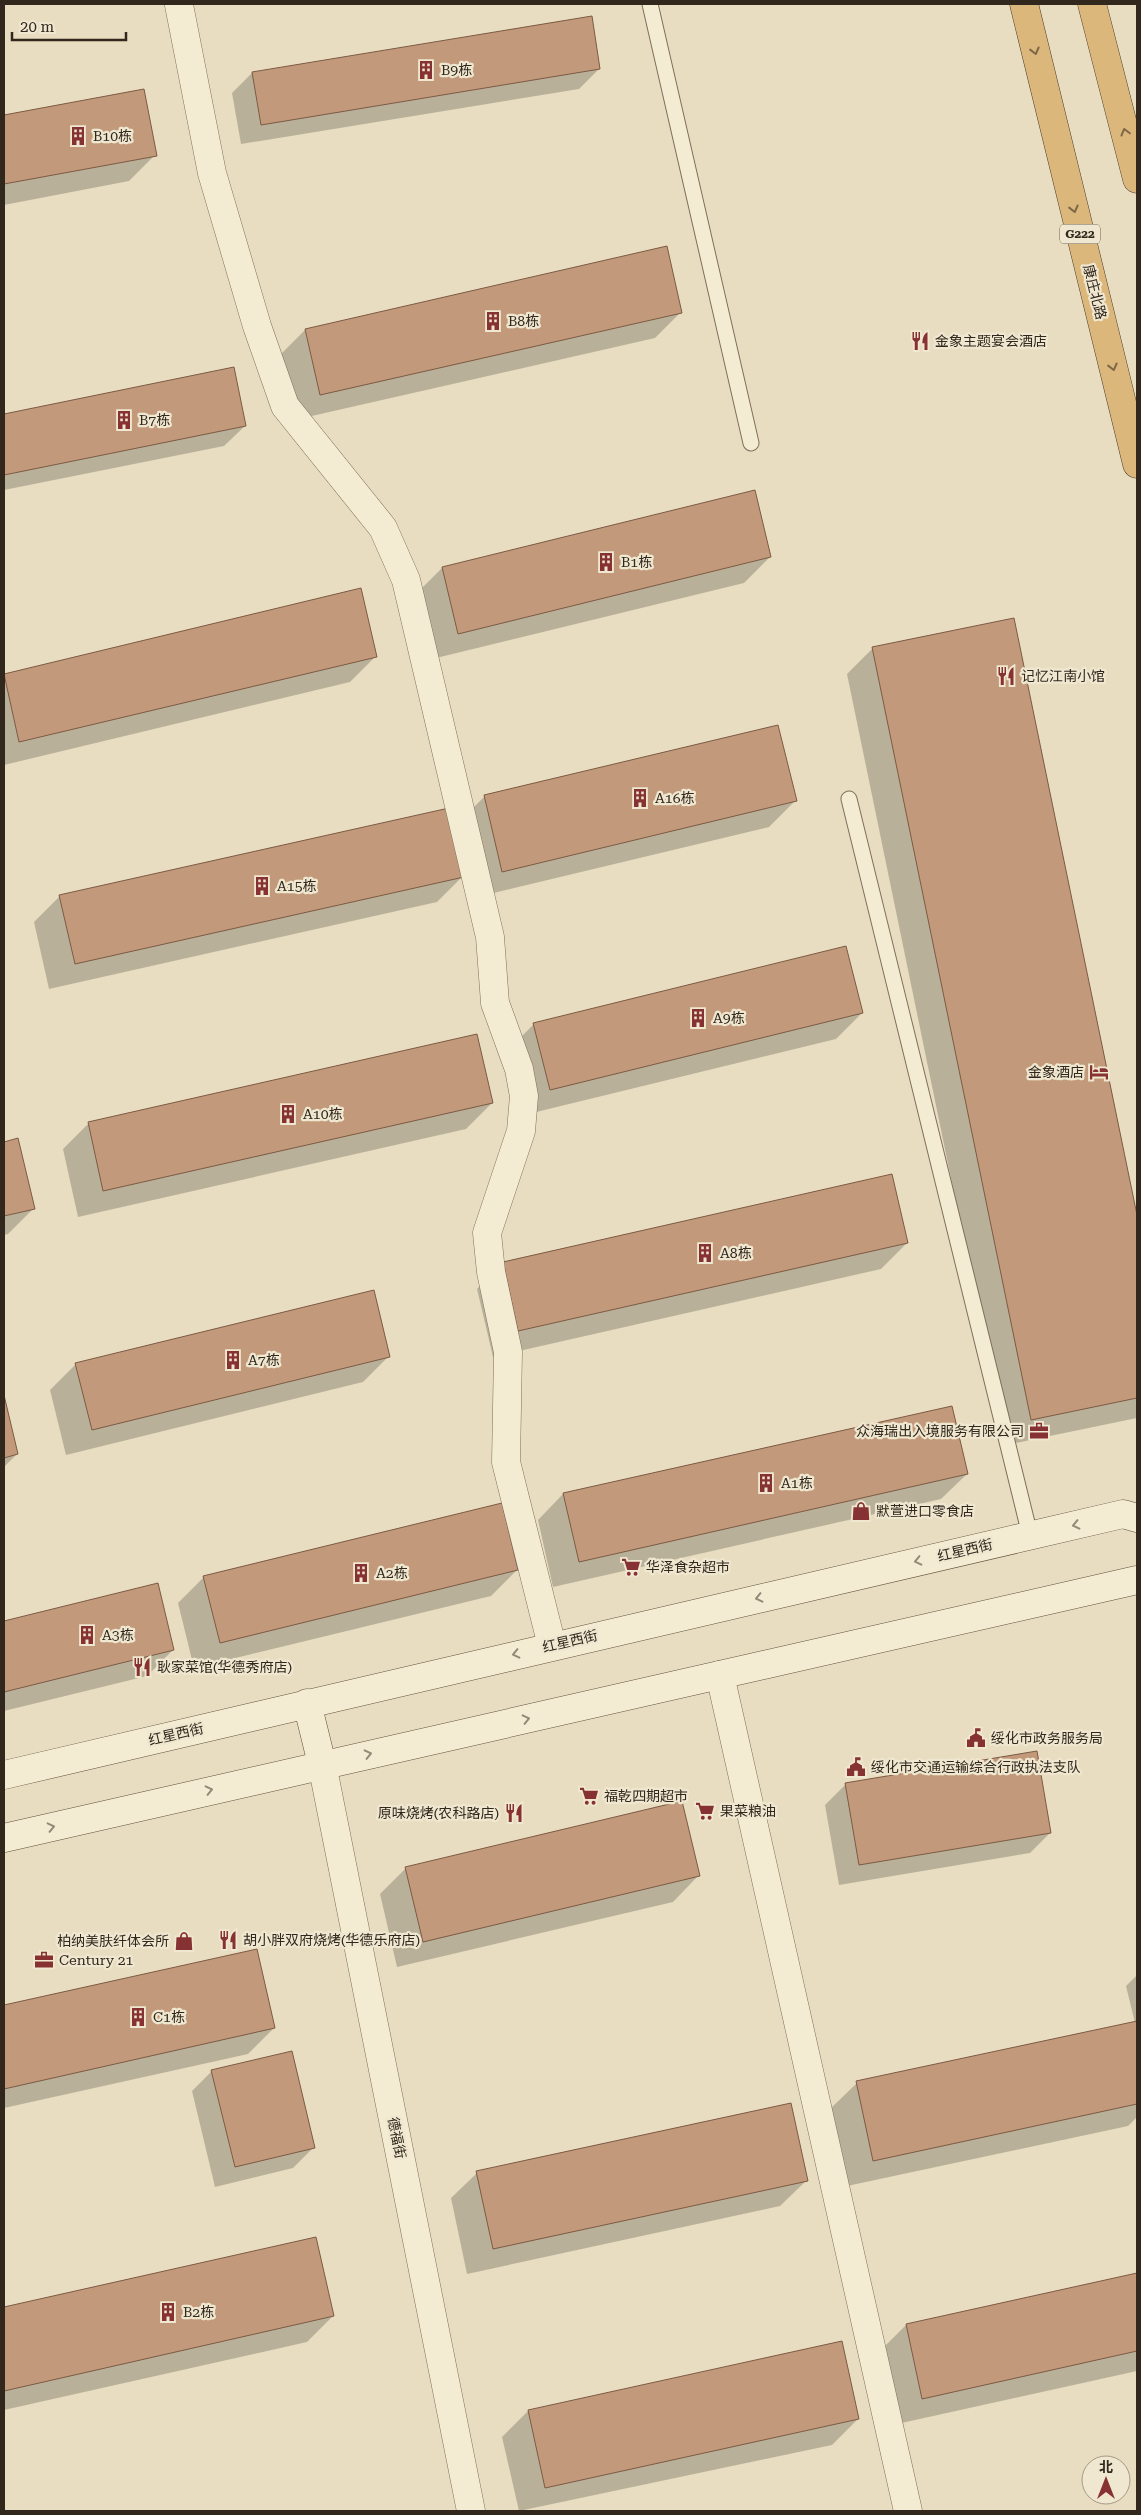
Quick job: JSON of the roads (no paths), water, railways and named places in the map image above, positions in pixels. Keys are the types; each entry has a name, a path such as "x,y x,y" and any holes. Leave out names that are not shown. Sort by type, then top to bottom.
{"highway":[{"name":"康庄北路","path":"1024,4 1137,464"},
{"path":"1092,4 1137,179"}],"street":[{"path":"179,5 212,173 257,326 285,406 383,528 406,580 488,928 495,1003 519,1069 524,1096 520,1131 487,1233 491,1272 508,1352 506,1462 552,1646"},
{"name":"红星西街","path":"4,1775 1030,1535 1123,1514 1137,1518"},
{"path":"4,1838 322,1764 1137,1580"},
{"path":"720,1675 908,2511"},
{"name":"德福街","path":"307,1703 322,1764 471,2511"}],"lane":[{"path":"650,4 751,443"},
{"path":"849,799 1030,1535"}],"place":[{"name":"B9栋","path":"426,70"},
{"name":"B10栋","path":"78,136"},
{"name":"B8栋","path":"493,321"},
{"name":"金象主题宴会酒店","path":"920,341"},
{"name":"B7栋","path":"124,420"},
{"name":"B1栋","path":"606,562"},
{"name":"记忆江南小馆","path":"1006,676"},
{"name":"A16栋","path":"640,798"},
{"name":"A15栋","path":"262,886"},
{"name":"A9栋","path":"698,1018"},
{"name":"金象酒店","path":"1099,1072"},
{"name":"A10栋","path":"288,1114"},
{"name":"A8栋","path":"705,1253"},
{"name":"A7栋","path":"233,1360"},
{"name":"众海瑞出入境服务有限公司","path":"1039,1431"},
{"name":"A1栋","path":"766,1483"},
{"name":"默萱进口零食店","path":"861,1511"},
{"name":"华泽食杂超市","path":"631,1567"},
{"name":"A2栋","path":"361,1573"},
{"name":"A3栋","path":"87,1635"},
{"name":"耿家菜馆(华德秀府店)","path":"142,1667"},
{"name":"绥化市政务服务局","path":"976,1738"},
{"name":"绥化市交通运输综合行政执法支队","path":"856,1767"},
{"name":"福乾四期超市","path":"589,1796"},
{"name":"果菜粮油","path":"705,1811"},
{"name":"原味烧烤(农科路店)","path":"514,1813"},
{"name":"胡小胖双府烧烤(华德乐府店)","path":"228,1940"},
{"name":"柏纳美肤纤体会所","path":"184,1941"},
{"name":"Century 21","path":"44,1960"},
{"name":"C1栋","path":"138,2017"},
{"name":"B2栋","path":"168,2312"}]}
